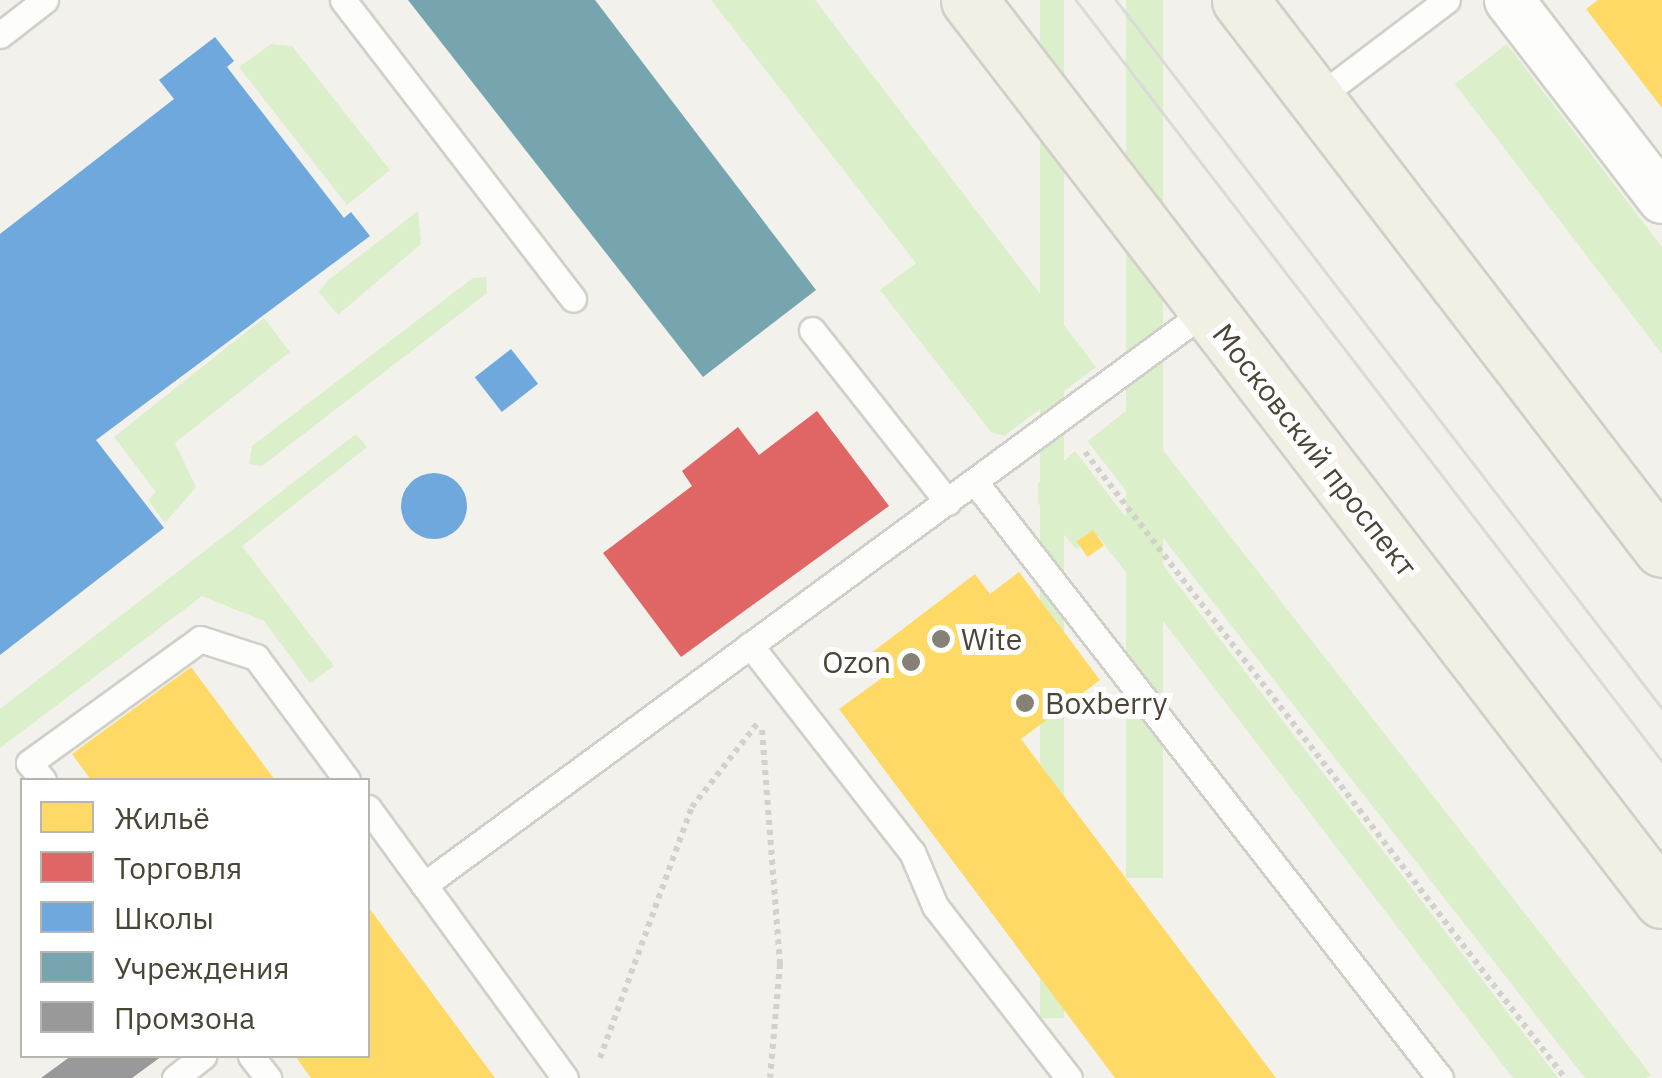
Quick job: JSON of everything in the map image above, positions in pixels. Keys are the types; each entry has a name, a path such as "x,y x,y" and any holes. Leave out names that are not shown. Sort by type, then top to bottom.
{"main road":[{"name":"Московский проспект","path":"969,0 1662,900"},
{"path":"1240,0 1662,549"}],"street":[{"path":"1509,0 1662,199"}],"lane":[{"path":"0,34 45,0"},
{"path":"343,0 573,300"},
{"path":"1316,99 1447,0"},
{"path":"424,885 1062,422 1206,310"},
{"path":"812,330 948,502"},
{"path":"976,482 1440,1078"},
{"path":"41,778 30,763 200,639 256,657 346,778"},
{"path":"750,645 912,852 935,906 1068,1078"},
{"path":"370,811 566,1078"},
{"path":"175,1078 200,1058"},
{"path":"252,1058 268,1078"}],"path":[{"path":"1062,422 1565,1078"},
{"path":"750,645 761,718 780,964 770,1078"},
{"path":"592,1078 692,806 761,718"}],"green space":[{"path":"711,0 815,0 1096,367 1004,436 991,432 880,290 916,263"},
{"path":"1040,0 1064,0 1064,1018 1040,1018"},
{"path":"1126,0 1163,0 1163,878 1126,878"},
{"path":"271,44 292,46 390,170 347,205 239,67"},
{"path":"1507,44 1662,247 1662,354 1455,84"},
{"path":"418,211 421,244 338,315 319,292 327,281"},
{"path":"486,277 487,293 262,466 249,464 252,446 473,278"},
{"path":"264,318 290,352 175,443 196,487 165,523 148,500 156,492 114,437"},
{"path":"1130,408 1651,1075 1647,1078 1585,1078 1087,441"},
{"path":"356,434 367,447 242,546 334,666 310,683 264,621 202,596 0,748 0,709"},
{"path":"1075,451 1558,1078 1513,1078 1098,536 1076,549 1038,503 1038,484"}],"building: Жильё":[{"path":"1598,0 1662,0 1662,108 1586,9"},
{"path":"1093,530 1104,546 1088,557 1077,541"},
{"path":"1019,572 1100,680 1021,739 1276,1078 1115,1078 839,709 886,675 870,654 975,574 990,594"},
{"path":"191,667 274,778 90,778 72,754"},
{"path":"370,909 495,1078 311,1078 296,1058 370,1058"}],"building: Торговля":[{"path":"817,411 889,506 681,657 603,553 692,486 682,471 738,427 759,455"}],"building: Школы":[{"path":"215,37 234,61 227,67 344,218 351,212 370,236 96,440 164,528 0,655 0,234 174,99 159,80"},
{"path":"511,349 538,384 502,412 475,377"},
{"path":"434,473 457,483 467,506 457,529 434,539 411,529 401,506 411,483"}],"building: Учреждения":[{"path":"408,0 595,0 816,290 703,377"}],"building: Промзона":[{"path":"68,1058 159,1058 132,1078 41,1078"}],"tram line":[{"path":"1076,0 1662,761"},
{"path":"1116,0 1662,708"}],"place":[{"name":"Wite","path":"941,639"},
{"name":"Ozon","path":"911,662"},
{"name":"Boxberry","path":"1025,703"}]}
